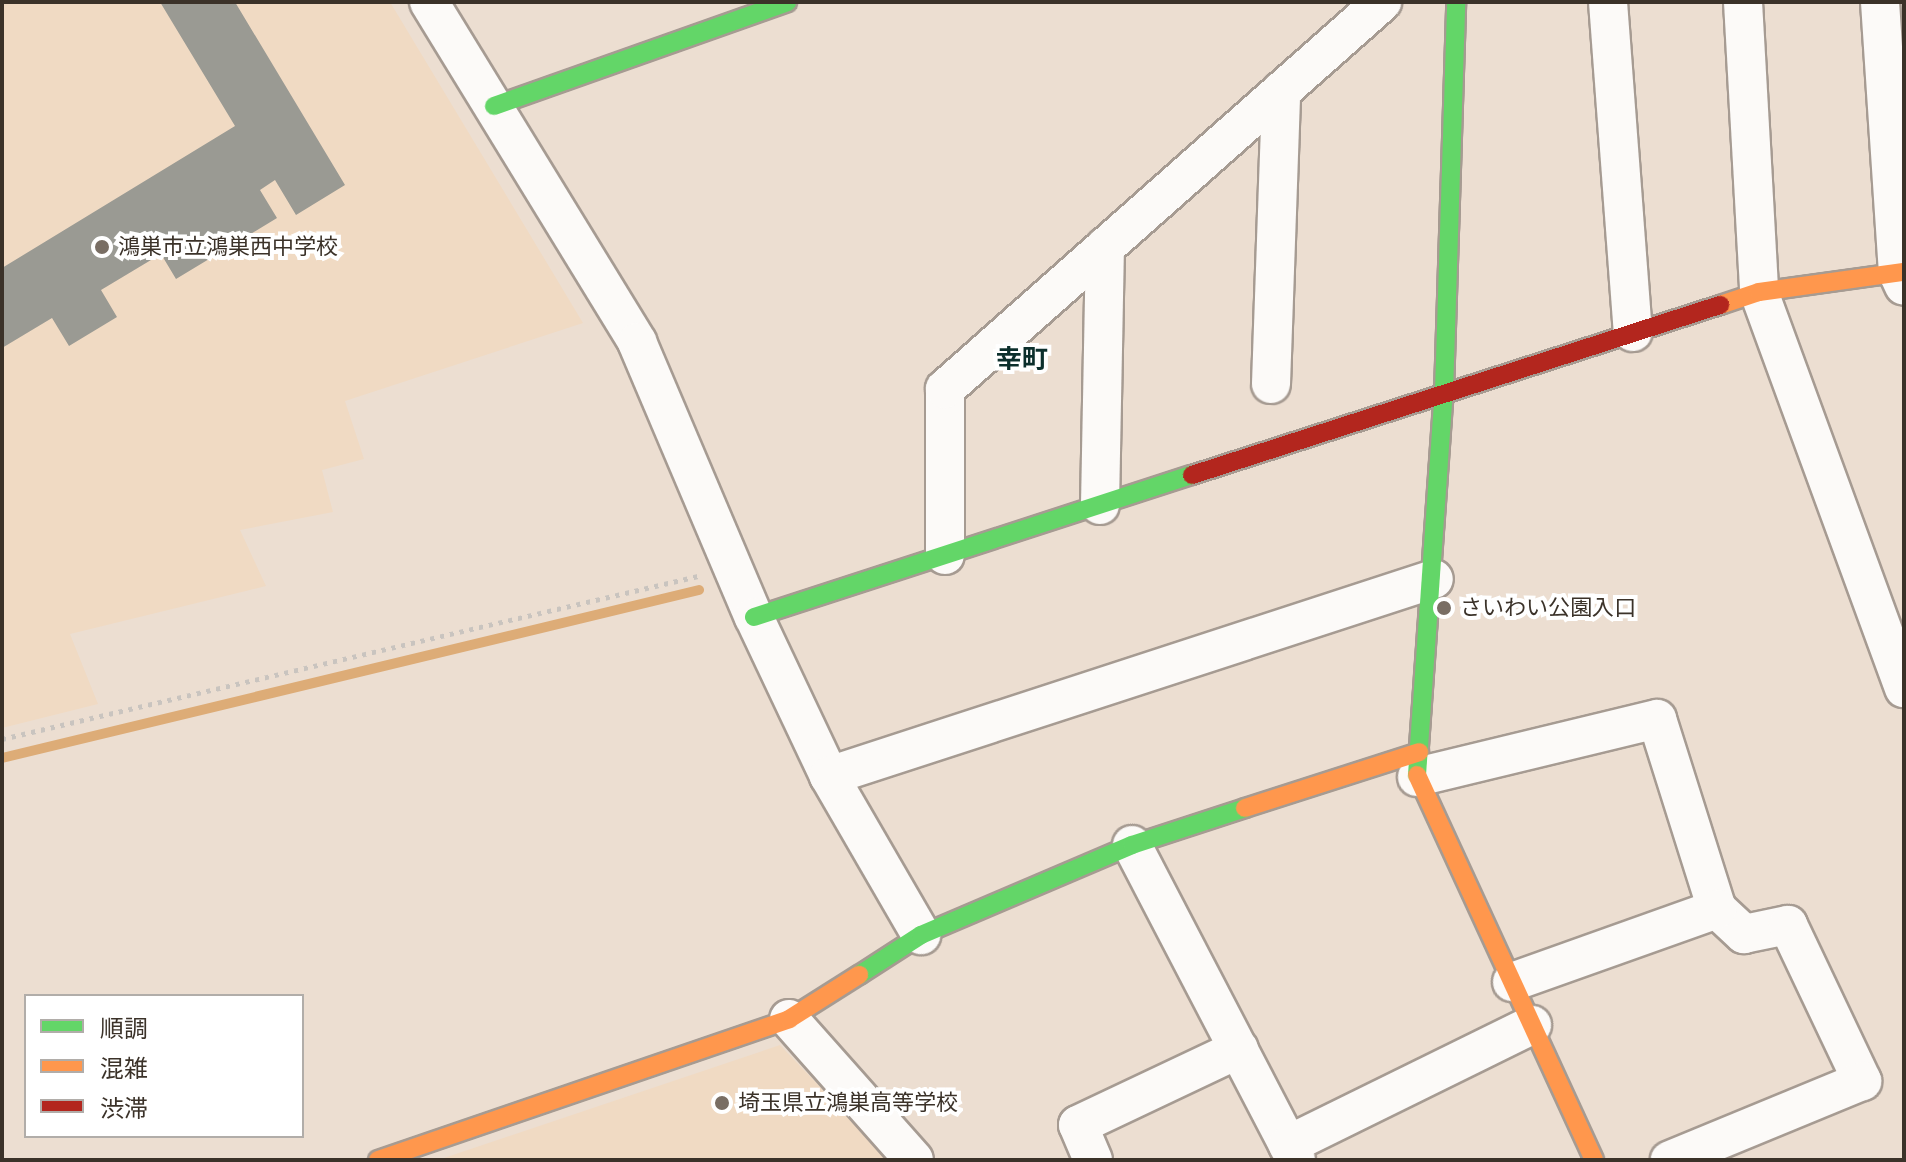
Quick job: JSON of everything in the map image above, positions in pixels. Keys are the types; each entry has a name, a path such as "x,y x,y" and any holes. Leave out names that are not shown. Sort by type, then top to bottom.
{"street":[{"path":"429,2 637,342 754,617 829,776 921,935"},
{"path":"494,106 787,2"},
{"path":"945,555 945,389 1382,2"},
{"path":"1456,2 1444,392 1434,579 1418,764 1512,982 1594,1160"},
{"path":"1608,2 1633,332"},
{"path":"1743,2 1759,292 1903,682"},
{"path":"754,617 1759,292 1902,277 1880,2"},
{"path":"1271,384 1281,91"},
{"path":"1100,505 1105,247"},
{"path":"829,776 1434,579"},
{"path":"378,1160 789,1019 921,935 1132,845 1418,764 1657,719 1717,909 1744,934 1788,925 1862,1081 1670,1160"},
{"path":"1132,845 1292,1152 1532,1025"},
{"path":"1512,982 1717,909"},
{"path":"789,1019 914,1160"},
{"path":"1093,1160 1078,1125 1239,1049"}],"path":[{"path":"2,739 735,567"}],"shaded area":[{"name":"鴻巣市立鴻巣西中学校","path":"2,2 390,2 583,323 345,401 364,459 322,470 333,512 240,530 266,586 70,634 98,704 2,728"},
{"name":"埼玉県立鴻巣高等学校","path":"780,1045 890,1160 438,1160"}],"building":[{"path":"160,2 235,2 345,185 296,215 275,180 260,190 277,218 176,279 161,254 101,290 117,317 69,346 52,318 2,348 2,268 235,126"}],"waterway":[{"path":"2,758 699,590"}],"traffic: fast":[{"path":"494,106 787,2"},
{"path":"1417,775 1444,392 1456,2"},
{"path":"754,617 1192,475"},
{"path":"859,975 921,935 1132,845 1245,808"}],"traffic: slow":[{"path":"1720,305 1759,292 1904,272"},
{"path":"1245,808 1419,752"},
{"path":"1417,775 1594,1160"},
{"path":"378,1160 789,1019 859,975"}],"traffic: jam":[{"path":"1192,475 1720,305"}],"place":[{"name":"鴻巣市立鴻巣西中学校","path":"102,247"},
{"name":"さいわい公園入口","path":"1444,608"},
{"name":"埼玉県立鴻巣高等学校","path":"722,1103"}],"district":[{"name":"幸町","path":"1022,359"}]}
